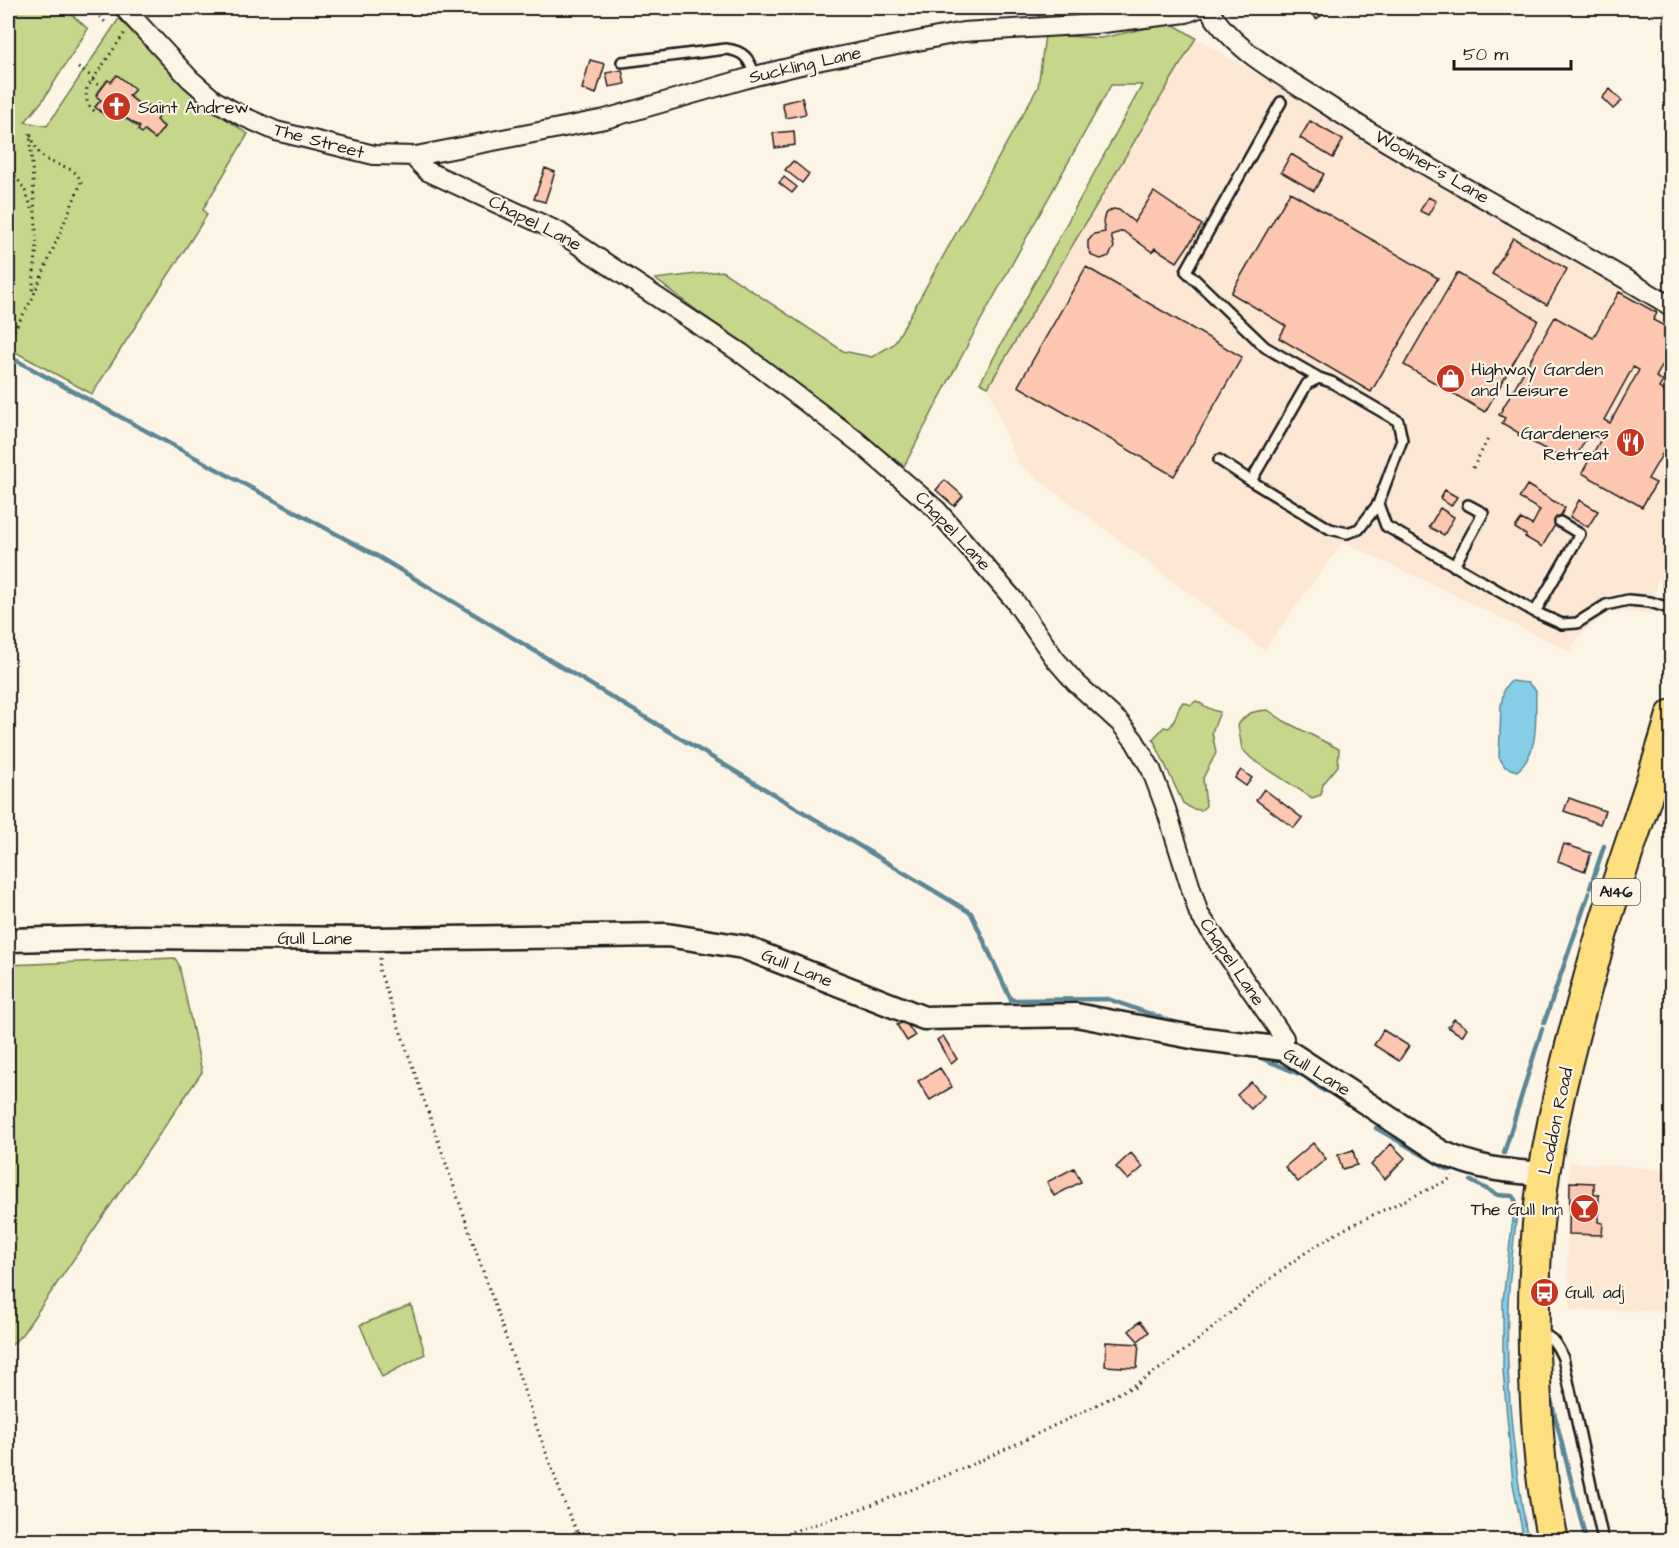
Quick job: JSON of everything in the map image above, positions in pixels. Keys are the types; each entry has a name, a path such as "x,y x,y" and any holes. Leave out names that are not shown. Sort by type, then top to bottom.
{"highway":[{"name":"Loddon Road","path":"1553,1540 1545,1504 1536,1408 1534,1332 1534,1275 1544,1174 1565,1071 1595,955 1661,766 1671,715"}],"street":[{"name":"Suckling Lane","path":"416,156 605,119 754,76 963,32 1095,24 1186,13 1199,8"},
{"name":"Woolner's Lane","path":"1208,8 1247,53 1360,127 1599,262 1671,307"},
{"name":"The Street","path":"129,14 190,79 214,100 242,116 276,131 363,153 416,156"},
{"name":"Chapel Lane","path":"416,156 427,171 559,232 741,352 857,441 937,510 1014,600 1055,659 1075,682 1120,723 1134,740 1151,769 1166,809 1199,914 1284,1038 1284,1049"},
{"name":"Gull Lane","path":"8,940 135,937 375,939 667,935 743,947 924,1018 1076,1015 1197,1038 1284,1049 1441,1152 1489,1170 1544,1174"}],"lane":[{"path":"622,62 726,49 738,50 744,54 752,66 754,76"},
{"path":"1219,460 1330,529 1347,533 1359,529 1378,504 1402,440 1398,421 1266,347 1186,271 1281,102"},
{"path":"1251,481 1307,384 1319,378"},
{"path":"1378,504 1386,526 1535,612 1562,624 1577,623 1606,605 1628,600 1650,602 1671,609"},
{"path":"1454,566 1484,513 1468,505"},
{"path":"1535,612 1580,534 1560,522"},
{"path":"1534,1332 1545,1334 1556,1342 1563,1358 1603,1540"}],"path":[{"path":"91,8 106,22"},
{"path":"100,111 96,112 91,109 85,96 92,79 129,14"},
{"path":"78,69 102,88"},
{"path":"8,340 32,299 81,183 74,171 43,158 30,131 31,181 37,245 32,299"},
{"path":"8,166 24,188 35,216"},
{"path":"1473,468 1488,440"},
{"path":"380,969 537,1428 567,1510 581,1540"},
{"path":"763,1540 891,1498 979,1462 1141,1381 1202,1338 1279,1273 1322,1242 1448,1180 1463,1162"}],"shaded area":[{"path":"1196,38 1671,319 1671,583 1657,580 1651,614 1612,611 1583,632 1570,651 1343,542 1264,650 1017,463 988,387"},
{"path":"1570,1162 1671,1170 1671,1311 1570,1310 1566,1233"}],"green space":[{"path":"8,8 64,8 88,29 43,100 25,122 47,126 120,17 128,28 202,103 248,134 203,209 207,215 92,394 8,348","holes":["117,75 135,89 129,96 140,104 138,107 164,126 155,139 110,108 104,115 96,107 101,100 96,95 107,80 111,82"]},
{"path":"1033,8 1130,8 1040,18"},
{"path":"1171,23 1196,38 988,387 980,383 1142,85 1111,85 976,329 904,466 655,279 722,271 843,351 872,357 894,344 1038,87 1045,35 1101,38"},
{"path":"1196,701 1220,712 1212,732 1216,753 1203,778 1206,806 1201,810 1192,809 1183,803 1153,739 1164,727 1169,728 1172,725 1183,702 1191,705"},
{"path":"1268,710 1284,721 1339,749 1338,766 1323,784 1321,795 1312,798 1252,759 1242,749 1238,725 1244,717 1251,713"},
{"path":"175,958 179,965 202,1072 23,1333 8,1349 8,965"},
{"path":"411,1305 425,1354 382,1377 360,1325"}],"water":[{"path":"1511,681 1528,683 1536,691 1533,745 1530,755 1517,771 1505,767 1499,757 1501,706 1504,689"},
{"path":"1515,1202 1518,1202 1507,1336 1509,1395 1528,1540 1524,1540 1513,1484 1503,1371 1503,1300"}],"building":[{"path":"1309,8 1334,8 1316,19"},
{"path":"590,60 605,64 596,94 582,89"},
{"path":"622,70 625,84 609,87 606,73"},
{"name":"Saint Andrew","path":"117,75 135,89 129,96 140,105 138,107 143,110 147,105 160,115 156,120 164,127 155,139 144,130 142,133 138,130 140,127 110,108 105,115 95,107 101,100 96,96 108,80 111,82"},
{"path":"1610,89 1622,101 1613,109 1602,98"},
{"path":"802,98 806,114 786,118 782,103"},
{"path":"1310,121 1343,140 1333,158 1300,138"},
{"path":"794,131 795,145 775,148 773,133"},
{"path":"1291,154 1324,174 1314,191 1281,172"},
{"path":"793,161 809,174 802,183 785,170"},
{"path":"545,168 555,172 545,202 534,199"},
{"path":"784,177 797,187 792,193 779,183"},
{"path":"1154,192 1202,225 1177,262 1155,248 1152,252 1123,231 1111,235 1114,247 1109,256 1101,259 1092,256 1088,248 1088,241 1094,234 1105,232 1103,222 1105,214 1113,209 1119,210 1134,222"},
{"path":"1290,192 1438,278 1371,392 1279,338 1286,326 1231,293"},
{"path":"1428,197 1436,201 1428,215 1420,211"},
{"path":"1513,238 1567,269 1547,305 1492,274"},
{"path":"1086,267 1242,357 1174,476 1018,386"},
{"path":"1457,273 1538,320 1485,412 1404,365"},
{"path":"1619,292 1657,313 1653,320 1672,330 1672,362 1666,359 1656,377 1663,381 1659,388 1672,395 1672,417 1667,424 1672,427 1672,437 1648,479 1656,483 1642,507 1582,473 1601,439 1589,433 1576,457 1570,453 1566,460 1518,435 1519,433 1502,423 1505,418 1499,415 1555,317 1593,338","holes":["1633,367 1639,370 1610,423 1604,420"]},
{"path":"945,480 963,496 954,506 936,490"},
{"path":"1527,485 1565,508 1542,547 1515,528 1521,519 1532,525 1540,510 1519,498"},
{"path":"1445,490 1457,497 1451,506 1440,498"},
{"path":"1579,500 1598,511 1588,527 1570,517"},
{"path":"1440,508 1454,517 1444,535 1429,527"},
{"path":"1241,770 1252,778 1246,786 1235,778"},
{"path":"1264,789 1302,818 1294,828 1256,800"},
{"path":"1569,798 1605,811 1600,824 1564,811"},
{"path":"1564,844 1591,853 1585,871 1558,861"},
{"path":"1454,1019 1467,1028 1462,1036 1448,1027"},
{"path":"905,1021 915,1036 907,1041 897,1025"},
{"path":"1383,1030 1409,1046 1399,1061 1374,1045"},
{"path":"943,1036 957,1059 951,1064 937,1040"},
{"path":"940,1068 952,1087 930,1100 918,1081"},
{"path":"1251,1082 1264,1096 1251,1109 1237,1095"},
{"path":"1313,1143 1326,1159 1298,1182 1285,1167"},
{"path":"1391,1144 1405,1158 1385,1179 1371,1165"},
{"path":"1353,1150 1357,1165 1342,1169 1338,1155"},
{"path":"1131,1153 1143,1167 1128,1180 1116,1167"},
{"path":"1074,1168 1081,1182 1054,1196 1047,1182"},
{"name":"The Gull Inn","path":"1570,1182 1594,1183 1594,1195 1599,1195 1598,1222 1603,1223 1602,1235 1569,1234"},
{"path":"1140,1321 1149,1332 1138,1341 1129,1331"},
{"path":"1106,1342 1139,1344 1137,1368 1105,1366"}],"waterway":[{"path":"8,356 377,556 971,913 1011,1000 1108,999 1182,1025"},
{"path":"1664,585 1672,531"},
{"path":"1590,888 1604,846"},
{"path":"1544,1023 1589,893"},
{"path":"1504,1153 1542,1029"},
{"path":"1256,1056 1304,1076 1324,1091"},
{"path":"1376,1128 1449,1170"},
{"path":"1471,1181 1498,1195 1513,1196 1516,1207"},
{"path":"1550,1396 1586,1540"}],"place":[{"name":"Saint Andrew","path":"117,107"},
{"name":"Highway Garden and Leisure","path":"1450,379"},
{"name":"Gardeners Retreat","path":"1630,443"},
{"name":"The Gull Inn","path":"1584,1209"},
{"name":"Gull, adj","path":"1544,1292"}]}
